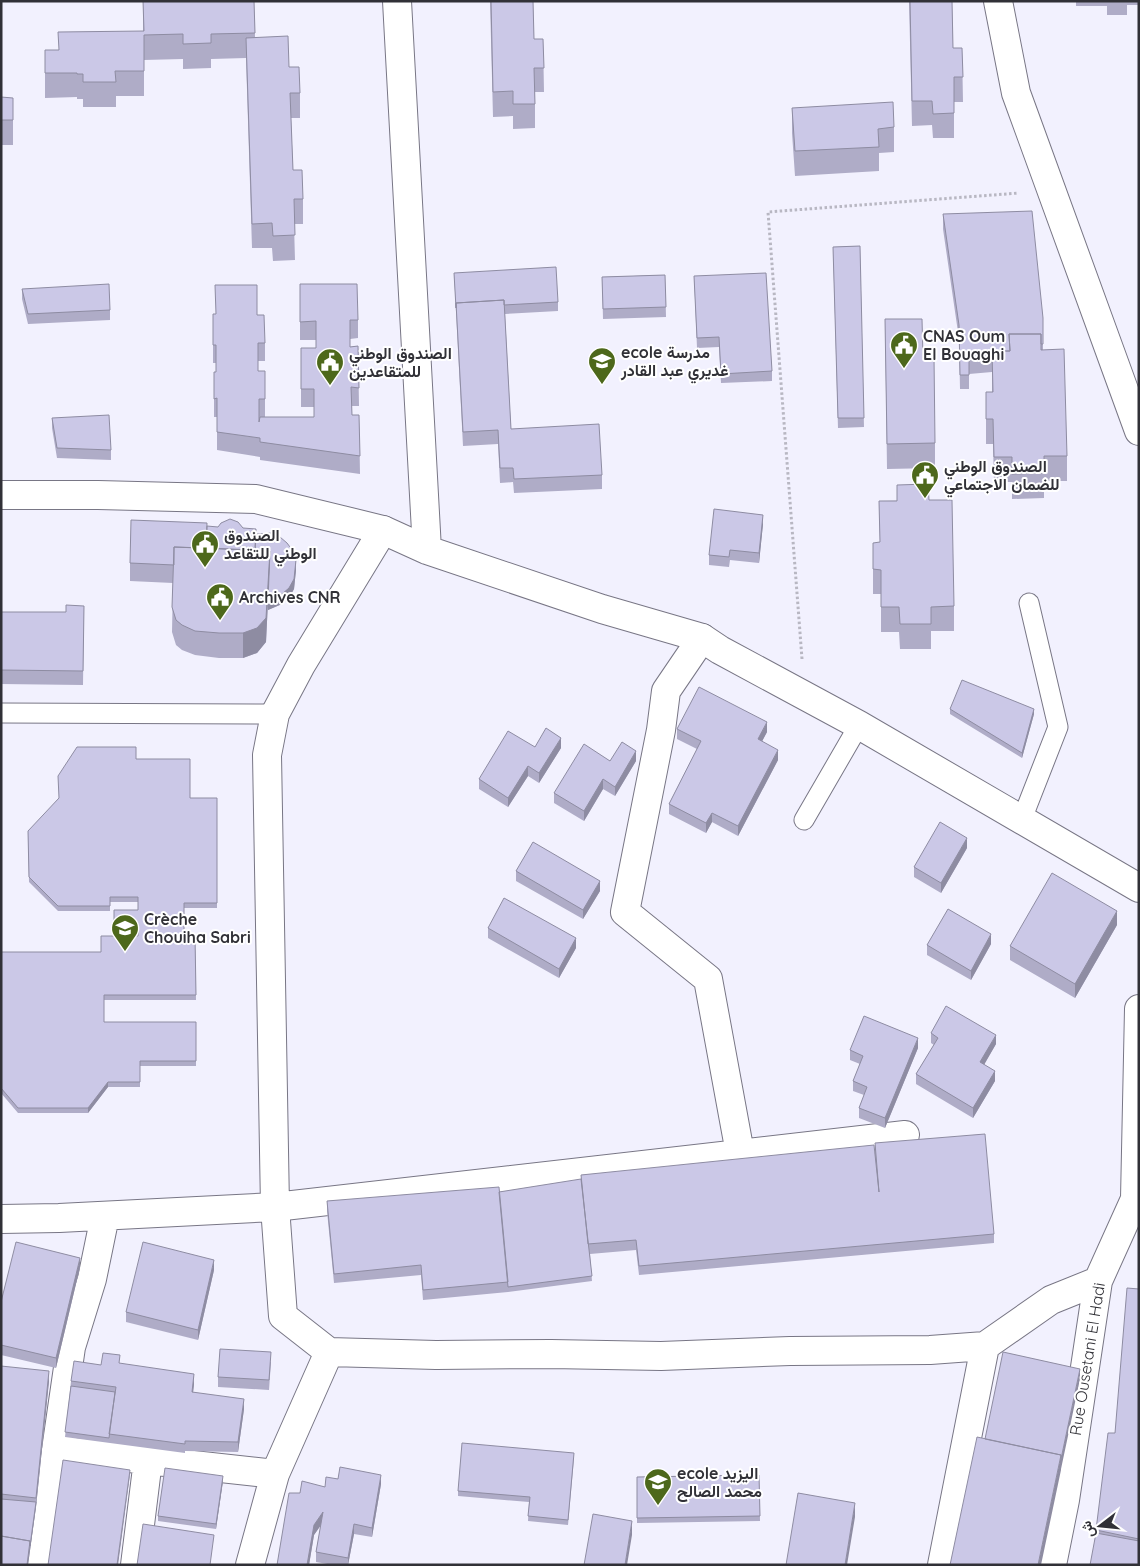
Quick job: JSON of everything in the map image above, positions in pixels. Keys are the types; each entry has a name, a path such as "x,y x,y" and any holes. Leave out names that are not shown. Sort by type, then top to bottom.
{"street":[{"path":"396,1 427,550"},
{"path":"998,1 1016,93 1139,430"},
{"path":"1,495 256,500 383,530 427,550 602,610 702,638 720,650 859,725 1139,888"},
{"path":"383,530 301,666 275,714 267,755 275,1207 283,1316 329,1352 436,1355 551,1354 661,1356 790,1351 930,1350 985,1346 1051,1300 1098,1281"},
{"path":"702,638 666,691 661,730 624,912 708,979 740,1153"},
{"name":"Rue Ousetani El Hadi","path":"1052,1565 1065,1500 1098,1281 1137,1200 1139,1009"},
{"path":"1,1219 105,1216 275,1207 740,1153 905,1136"},
{"path":"39,1565 71,1347 92,1279 105,1216"},
{"path":"942,1565 985,1346"},
{"path":"250,1565 275,1474 329,1352"},
{"path":"56,1450 275,1474"},
{"path":"135,1565 148,1460"}],"lane":[{"path":"1022,819 1058,727 1029,603"},
{"path":"1,713 275,714"},
{"path":"804,820 859,725"}],"path":[{"path":"805,697 768,212 1052,190"}],"building":[{"path":"143,1 254,1 255,33 211,34 211,43 183,44 183,34 144,35 144,71 115,71 116,82 83,82 83,74 45,73 45,50 59,50 58,32 144,31"},
{"path":"491,1 533,1 534,39 543,39 544,68 534,68 535,104 513,104 513,91 493,92"},
{"path":"910,1 952,1 953,48 962,48 963,77 954,77 954,113 933,114 932,101 912,101"},
{"path":"288,36 289,67 299,67 300,93 290,93 293,170 302,170 303,199 294,199 295,235 273,236 272,223 252,224 246,38"},
{"path":"1,97 13,98 13,120 1,120"},
{"path":"893,102 894,127 878,129 879,147 795,151 792,108"},
{"path":"1032,211 1043,318 1043,344 1041,344 1041,334 1009,334 1010,351 992,351 992,358 969,360 969,375 960,375 959,325 943,214"},
{"path":"860,246 864,418 838,418 833,247"},
{"path":"556,267 558,302 504,305 504,300 456,303 456,308 454,273"},
{"path":"766,273 772,371 721,374 719,337 697,338 694,276"},
{"path":"665,275 666,307 603,309 602,277"},
{"path":"109,284 110,310 28,314 22,289"},
{"path":"300,284 357,284 358,320 350,320 350,347 358,346 359,388 351,387 352,415 359,415 360,456 260,442 260,438 217,432 217,398 214,399 216,345 213,345 213,314 216,314 215,285 257,285 257,315 264,315 265,343 258,343 258,371 265,371 265,399 259,399 259,422 260,417 314,417 314,389 301,389 301,348 316,348 316,321 300,322"},
{"path":"504,300 511,429 599,424 602,475 514,479 513,468 500,468 498,430 463,432 456,303"},
{"path":"885,319 922,319 923,358 934,357 935,443 887,444"},
{"path":"1009,334 1041,334 1041,350 1064,349 1067,456 1044,456 1044,473 1012,474 1012,457 994,457 993,419 986,419 986,392 993,392 992,351 1010,351"},
{"path":"109,415 111,450 57,448 52,418"},
{"path":"928,484 929,500 952,500 954,606 931,607 931,624 900,624 899,607 881,607 881,570 873,569 873,543 880,542 879,501 897,501 897,485"},
{"path":"714,509 763,515 759,553 730,550 729,557 709,555"},
{"path":"230,519 238,522 243,528 256,529 255,550 206,548 207,526 218,527 221,523"},
{"path":"131,520 207,523 206,548 174,547 174,565 130,563"},
{"name":"Archives CNR","path":"271,533 287,543 293,551 296,560 294,579 289,588 282,594 268,600 270,551 255,550 256,534"},
{"name":"Archives CNR","path":"174,547 270,551 266,618 257,628 243,633 195,631 182,625 176,620 172,607"},
{"path":"66,605 84,606 83,671 1,670 1,612 66,612"},
{"path":"962,680 1034,709 1022,753 950,709"},
{"path":"699,687 767,722 758,739 778,750 738,826 712,813 706,823 669,804 701,741 677,729"},
{"path":"546,728 561,738 539,773 528,766 508,798 479,779 508,731 535,747"},
{"path":"622,742 636,751 615,787 603,779 584,811 554,793 584,744 610,761"},
{"path":"77,747 136,747 136,759 190,759 190,798 217,798 217,903 184,903 184,936 195,936 196,995 104,995 104,1022 196,1022 196,1061 140,1061 140,1082 108,1082 88,1108 18,1108 1,1088 1,952 101,952 101,936 138,936 138,929 114,929 114,910 138,910 138,897 110,897 110,906 58,906 29,877 28,831 59,798 58,776"},
{"path":"940,822 967,838 941,883 914,867"},
{"path":"533,842 600,881 583,910 516,871"},
{"path":"1052,873 1117,911 1075,984 1010,946"},
{"path":"504,898 576,938 559,969 488,928"},
{"path":"948,909 991,934 971,971 927,945"},
{"path":"946,1006 996,1035 980,1062 995,1071 973,1108 916,1074 938,1038 931,1033"},
{"path":"864,1016 918,1038 885,1118 859,1108 867,1087 853,1081 863,1056 850,1050"},
{"path":"985,1134 994,1234 639,1266 636,1240 588,1244 581,1175 874,1145 879,1192 875,1143"},
{"path":"581,1179 592,1276 508,1287 499,1192"},
{"path":"499,1187 508,1282 423,1290 421,1265 334,1274 327,1201"},
{"path":"16,1242 80,1258 56,1358 1,1345 1,1302"},
{"path":"143,1242 214,1260 198,1330 126,1312"},
{"path":"1127,1288 1139,1289 1139,1539 1096,1530 1108,1433 1115,1433"},
{"path":"220,1349 271,1352 269,1380 218,1377"},
{"path":"1003,1352 1080,1369 1061,1459 1061,1455 985,1439"},
{"path":"103,1353 120,1355 119,1363 194,1374 192,1392 244,1399 238,1442 185,1441 185,1444 109,1434 116,1387 71,1381 74,1361 101,1365"},
{"path":"1,1366 49,1371 36,1498 1,1494"},
{"path":"71,1386 115,1392 109,1438 65,1432"},
{"path":"977,1437 1061,1455 1038,1565 950,1565"},
{"path":"462,1443 574,1453 568,1520 528,1516 530,1497 458,1491"},
{"path":"63,1460 130,1470 117,1565 48,1565"},
{"path":"340,1467 381,1475 372,1528 354,1524 348,1558 316,1552 323,1512 314,1525 307,1565 277,1565 289,1493 300,1493 302,1481 325,1487 326,1477 338,1479"},
{"path":"165,1468 223,1476 216,1524 158,1516"},
{"path":"759,1475 760,1516 637,1518 637,1477"},
{"path":"798,1493 855,1503 845,1565 786,1565"},
{"path":"1,1499 36,1502 30,1546 30,1541 1,1536"},
{"path":"593,1514 632,1521 625,1565 584,1565"},
{"path":"143,1524 214,1535 210,1565 137,1565"},
{"path":"1096,1533 1139,1541 1139,1565 1090,1565"},
{"path":"1,1536 30,1541 27,1565 1,1565"}],"place":[{"name":"CNAS Oum El Bouaghi","path":"904,369"},
{"name":"ecole مدرسة غديري عبد القادر","path":"602,385"},
{"name":"الصندوق الوطني للمتقاعدين","path":"330,386"},
{"name":"الصندوق الوطني للضمان الاجتماعي","path":"925,499"},
{"name":"الصندوق الوطني للتقاعد","path":"205,568"},
{"name":"Archives CNR","path":"220,621"},
{"name":"Crèche Chouiha Sabri","path":"125,952"},
{"name":"ecole اليزيد محمد الصالح","path":"658,1506"}]}
